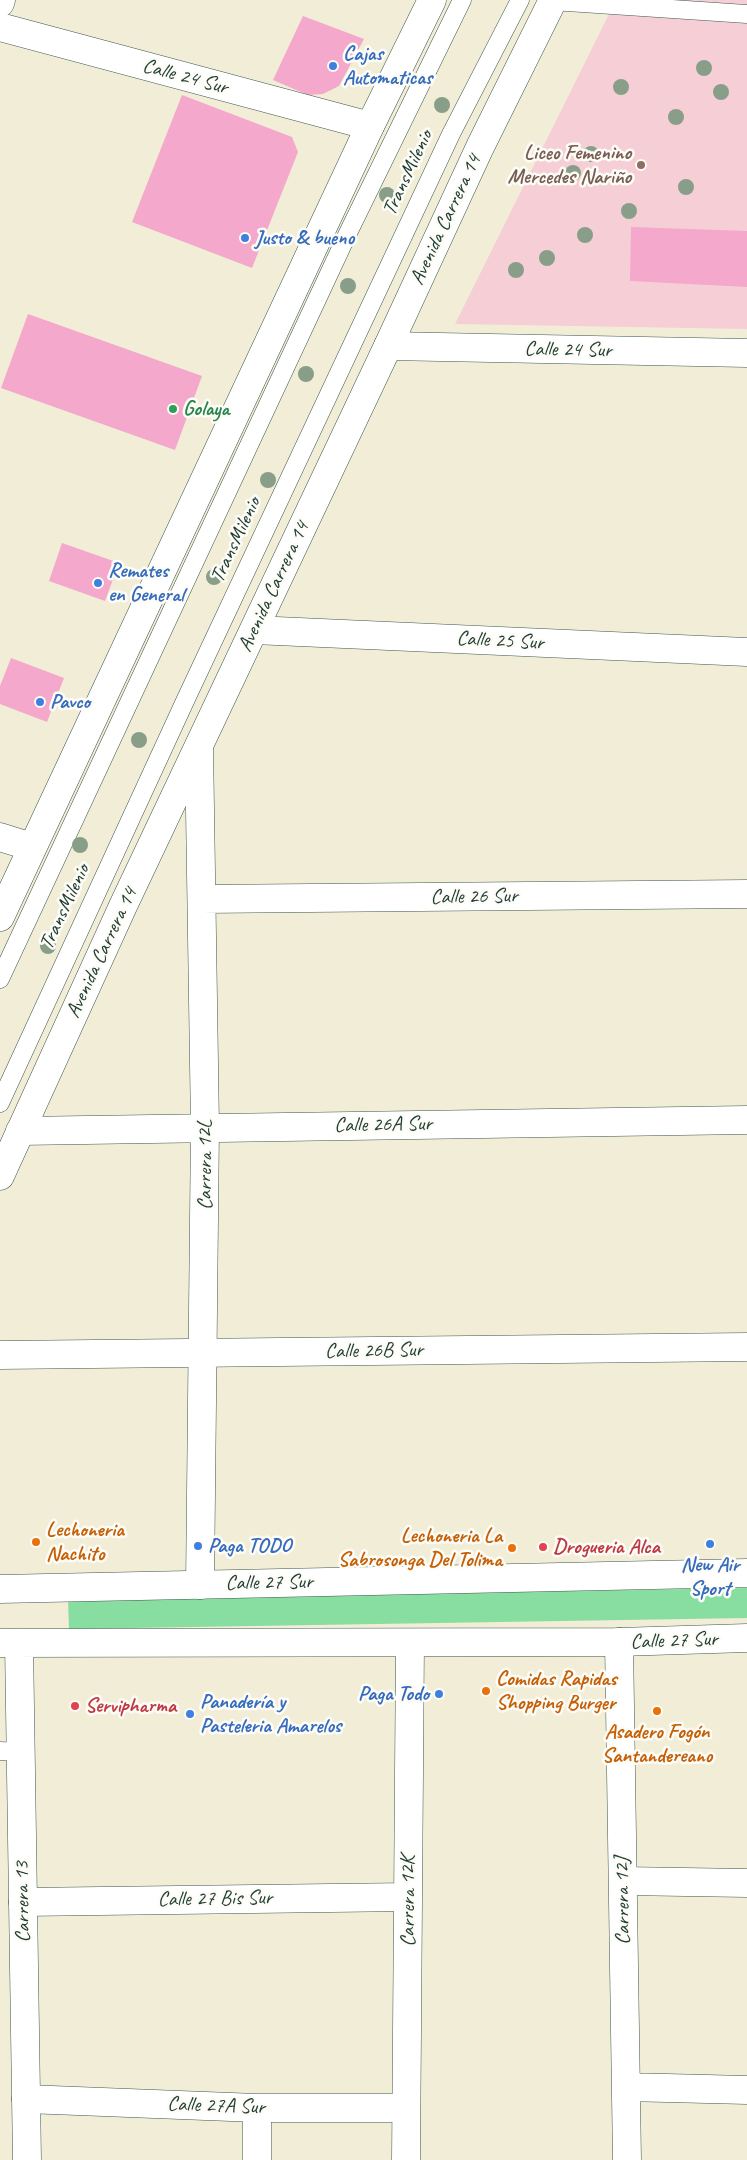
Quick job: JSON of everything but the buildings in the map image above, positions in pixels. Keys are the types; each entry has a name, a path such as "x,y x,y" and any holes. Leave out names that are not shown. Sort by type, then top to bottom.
{"street":[{"path":"0,917 370,126 432,0"},
{"name":"Avenida Carrera 14","path":"0,1176 480,147 553,0"},
{"name":"Calle 24 Sur","path":"0,27 370,126"},
{"name":"Calle 24 Sur","path":"388,346 747,353"},
{"name":"Calle 25 Sur","path":"254,630 747,652"},
{"name":"Carrera 12L","path":"199,746 205,1128 200,1584"},
{"path":"0,837 32,847"},
{"name":"Calle 26 Sur","path":"202,899 747,894"},
{"name":"Calle 26A Sur","path":"20,1132 747,1120"},
{"name":"Calle 26B Sur","path":"0,1355 747,1347"},
{"name":"Calle 27 Sur","path":"0,1589 747,1574"},
{"name":"Calle 27 Sur","path":"9,1643 619,1642 747,1638"},
{"name":"Carrera 12J","path":"619,1642 627,2160"},
{"name":"Carrera 13","path":"9,1643 10,1752 23,1902 27,2160"},
{"name":"Carrera 12K","path":"406,2160 410,1643"},
{"path":"623,1881 747,1883"},
{"name":"Calle 27 Bis Sur","path":"23,1902 408,1897"},
{"path":"626,2087 747,2090"},
{"name":"Calle 27A Sur","path":"26,2099 257,2108 406,2108"},
{"path":"257,2108 257,2160"}],"lane":[{"name":"TransMilenio","path":"0,979 348,233 462,0"},
{"name":"TransMilenio","path":"0,1102 451,134 520,0"},
{"path":"553,0 747,14"}],"shaded area":[{"name":"Liceo Femenino Mercedes Nariño","path":"616,0 747,0 747,329 455,324"}],"green space":[{"path":"747,1588 747,1618 69,1629 68,1599"}],"place":[{"name":"Cajas Automaticas","path":"333,66"},
{"name":"Liceo Femenino Mercedes Nariño","path":"641,165"},
{"name":"Justo & bueno","path":"245,238"},
{"name":"Golaya","path":"173,409"},
{"name":"Remates en General","path":"98,583"},
{"name":"Pavco","path":"40,702"},
{"name":"Lechoneria Nachito","path":"36,1542"},
{"name":"New Air Sport","path":"710,1544"},
{"name":"Paga TODO","path":"198,1546"},
{"name":"Drogueria Alca","path":"543,1547"},
{"name":"Lechoneria La Sabrosonga Del Tolima","path":"512,1548"},
{"name":"Comidas Rapidas Shopping Burger","path":"486,1691"},
{"name":"Paga Todo","path":"439,1694"},
{"name":"Servipharma","path":"75,1706"},
{"name":"Asadero Fogón Santandereano","path":"657,1711"},
{"name":"Panadería y Pasteleria Amarelos","path":"190,1714"}]}
